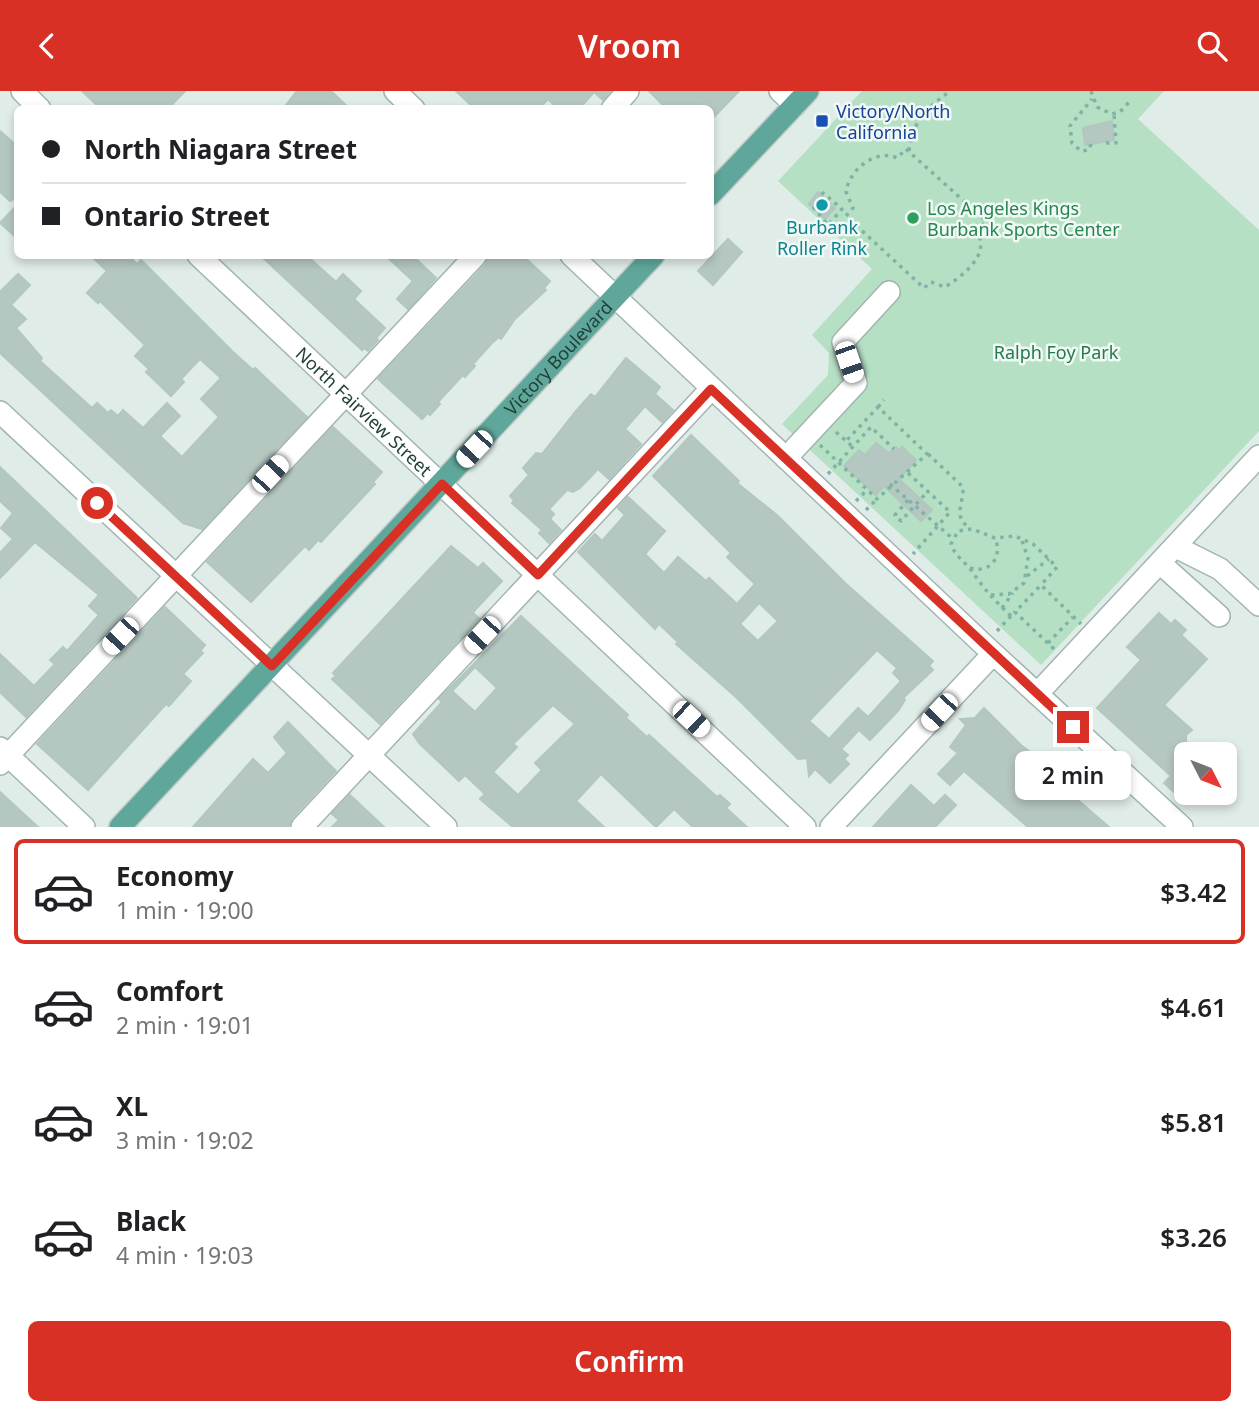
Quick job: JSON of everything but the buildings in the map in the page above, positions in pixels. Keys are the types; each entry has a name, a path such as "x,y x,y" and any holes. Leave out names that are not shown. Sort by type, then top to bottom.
{"main road":[{"path":"714,190 794,96"},
{"name":"Victory Boulevard","path":"120,827 650,259"}],"street":[{"path":"22,91 36,105"},
{"path":"395,91 410,105"},
{"path":"616,105 628,91"},
{"name":"North Fairview Street","path":"202,259 805,827"},
{"path":"84,827 3,756 472,259"},
{"path":"575,259 614,299 989,650 1182,827"},
{"path":"786,458 856,383 842,342 889,292"},
{"path":"303,827 711,389"},
{"path":"0,412 446,827"},
{"path":"1037,694 1259,456"},
{"path":"1176,547 1220,569 1259,605"},
{"path":"1160,563 1219,617"},
{"path":"831,827 989,650"}],"path":[{"path":"909,151 911,133 921,114 950,91"},
{"path":"1091,91 1092,99 1103,111 1114,114"},
{"path":"1091,144 1089,150 1081,151 1072,143 1070,127 1092,99"},
{"path":"1114,114 1131,100"},
{"path":"1106,143 1116,143 1114,114"},
{"path":"821,195 823,193 842,209 846,216 924,288 931,282 945,287 975,260 982,245 977,232 986,221 906,149 897,158 881,154 871,158 847,186 846,199 853,208 846,216"},
{"path":"813,207 811,209 828,225 842,209"},
{"path":"846,441 884,400"},
{"path":"878,407 963,487 959,507 964,524 995,538 1008,534 1033,544 1057,567 1011,616 989,650"},
{"path":"826,475 871,427 894,449"},
{"path":"808,435 877,499"},
{"path":"865,511 890,484 908,474 927,454"},
{"path":"908,474 950,512"},
{"path":"890,484 952,539 954,551 970,568 976,582 1011,616"},
{"path":"855,502 867,490"},
{"path":"908,500 895,515 901,521 928,491"},
{"path":"912,555 950,512 959,507"},
{"path":"952,539 958,531 972,529"},
{"path":"970,568 984,570 990,567 997,555 995,538"},
{"path":"1022,541 1028,558 1027,576"},
{"path":"1002,608 1027,576 1049,559"},
{"path":"1041,585 1092,635"},
{"path":"986,594 999,596 1013,592"},
{"path":"1015,612 1067,661"},
{"path":"1048,643 1073,617"}],"green space":[{"name":"Ralph Foy Park","path":"862,91 1164,91 1138,119 1259,230 1259,431 1041,665 782,424 828,375 829,353 812,335 872,269 778,181"}],"place":[{"name":"Victory/North California","path":"822,121"},
{"name":"Burbank Roller Rink","path":"822,205"},
{"name":"Los Angeles Kings Burbank Sports Center","path":"913,218"}],"route":[{"path":"97,503 272,666 442,484 538,575 711,389 1073,727"}]}
